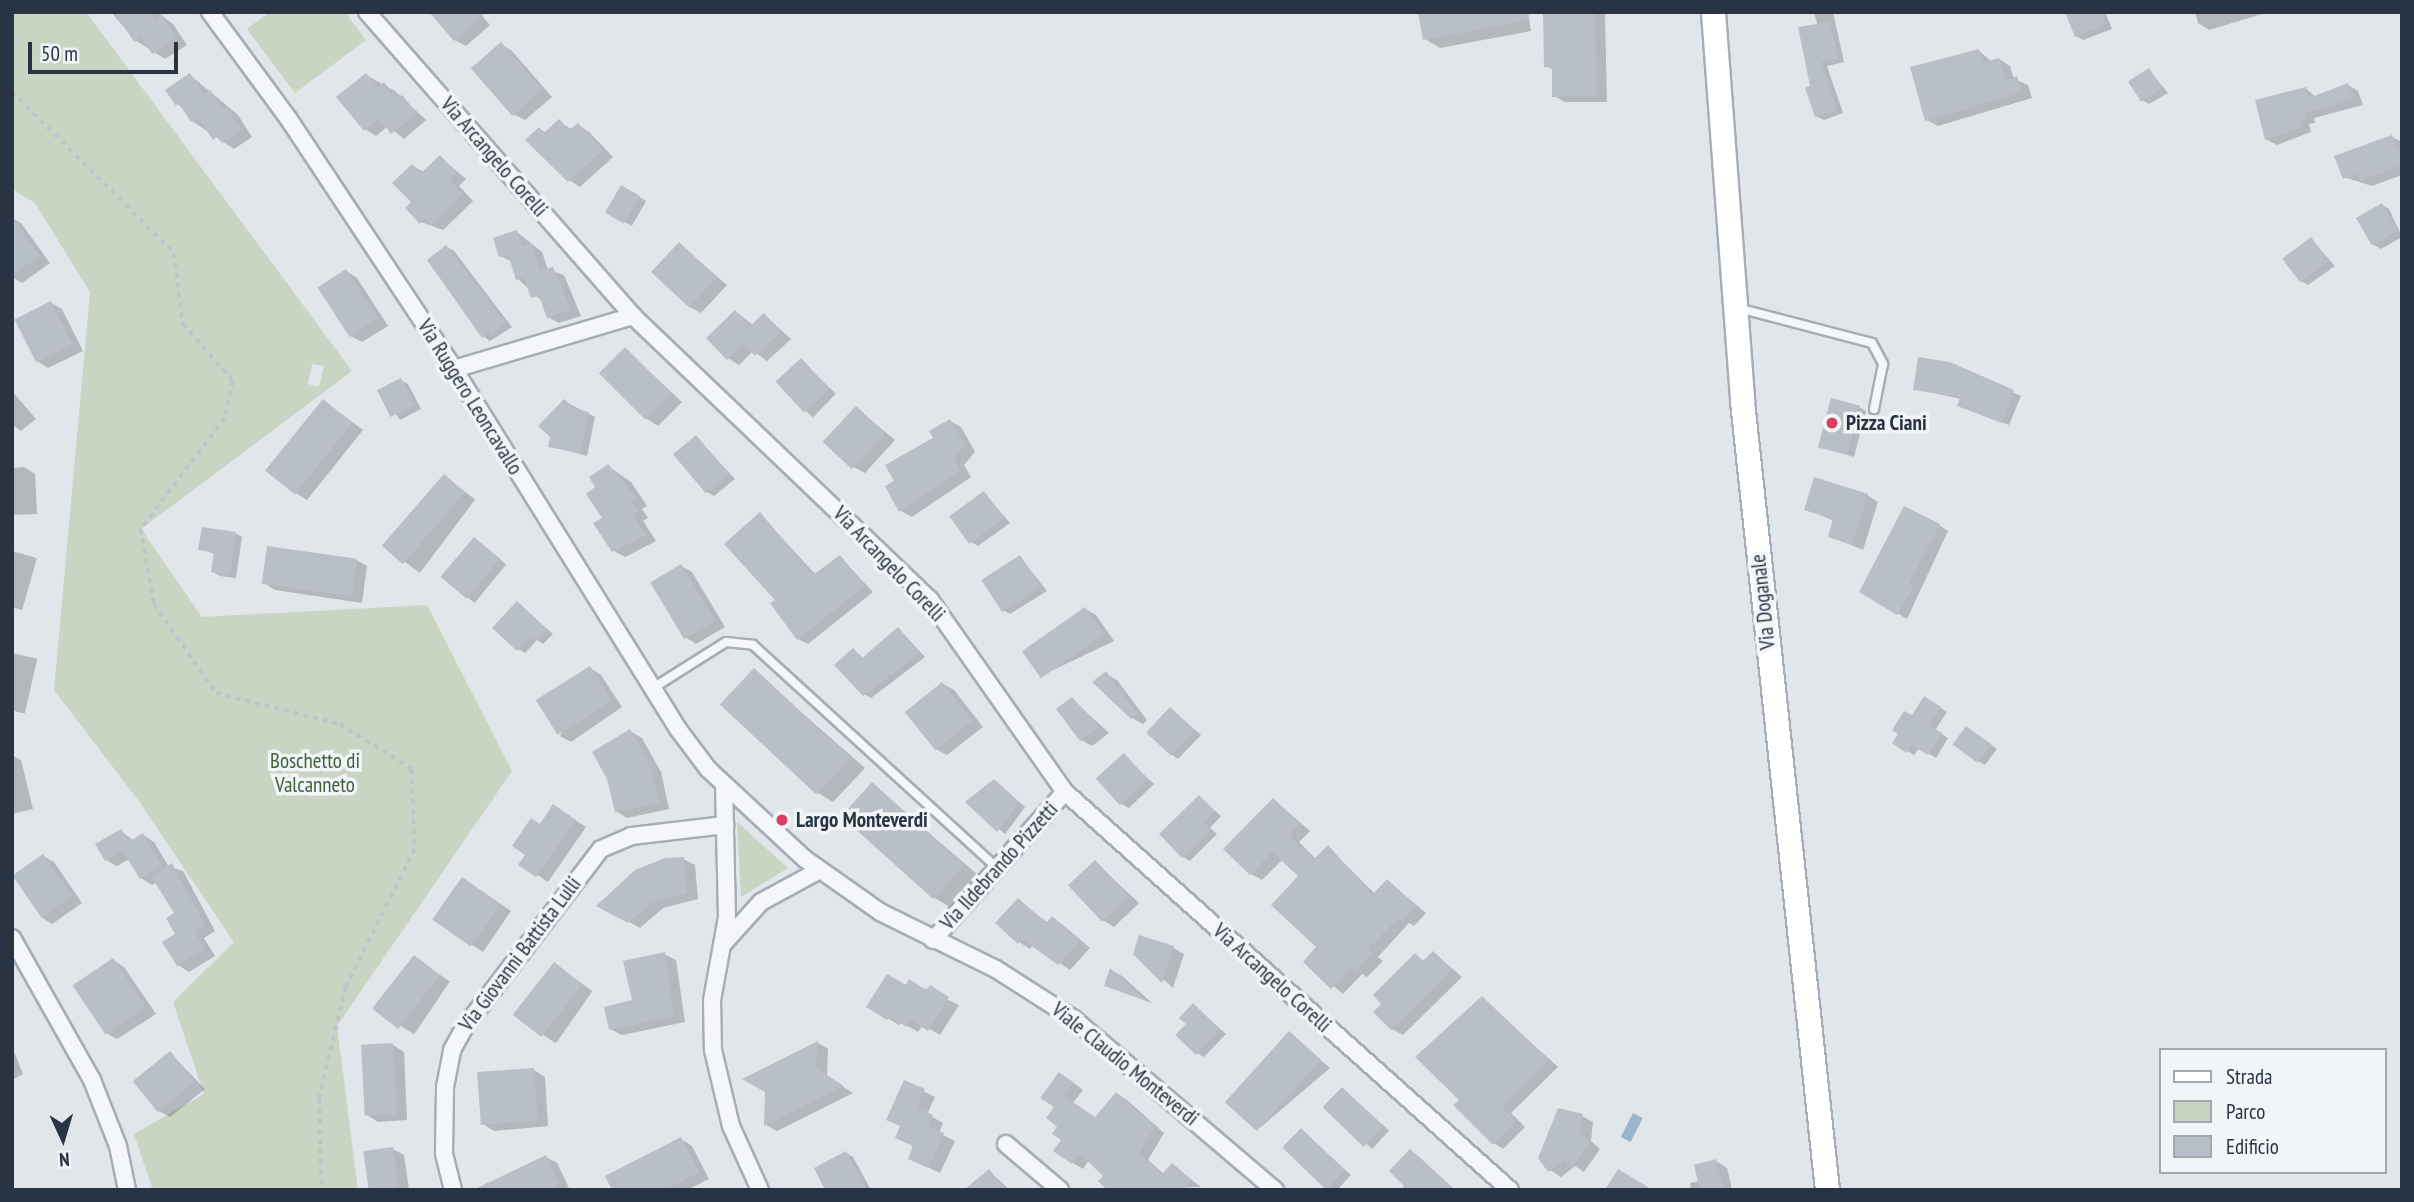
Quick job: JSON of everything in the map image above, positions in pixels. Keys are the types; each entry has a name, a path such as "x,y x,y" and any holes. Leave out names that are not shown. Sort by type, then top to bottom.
{"main road":[{"name":"Via Doganale","path":"1713,12 1735,307 1828,1190"}],"street":[{"name":"Via Ruggero Leoncavallo","path":"210,12 288,118 454,369 692,749 724,785 820,870"},
{"name":"Via Arcangelo Corelli","path":"367,12 633,316 930,600 1065,792 1510,1190"},
{"path":"454,369 633,316"},
{"path":"724,785 724,943 712,1000 715,1066 734,1136 760,1190"},
{"name":"Via Ildebrando Pizzetti","path":"933,940 1065,792"},
{"name":"Via Giovanni Battista Lulli","path":"453,1190 444,1153 445,1087 452,1051 472,1018 601,849 631,836 725,825"},
{"path":"724,943 761,902 820,870"},
{"name":"Viale Claudio Monteverdi","path":"820,870 886,916 996,969 1074,1019 1275,1190"},
{"path":"12,938 95,1087 118,1146 127,1190"},
{"path":"1006,1144 1060,1190"}],"lane":[{"path":"1735,307 1872,343 1883,364 1874,409"},
{"path":"653,688 726,642 753,645 998,868"}],"path":[{"path":"12,92 174,253 183,324 233,381 225,418 141,529 154,604 216,693 341,724 412,769 415,849 346,987 320,1100 322,1190"}],"green space":[{"name":"Boschetto di Valcanneto","path":"12,12 86,12 352,371 141,529 202,617 427,605 512,771 337,1026 358,1190 153,1190 134,1134 204,1094 173,1002 234,942 138,800 54,690 90,292 35,203 12,189","holes":["312,364 324,366 319,387 308,384"]},
{"path":"270,12 345,12 366,40 295,93 247,29"},
{"path":"737,822 788,868 741,897"}],"water":[{"path":"1633,1113 1643,1118 1631,1142 1621,1137"}],"building":[{"path":"115,12 151,12 156,19 162,15 177,38 152,54 141,37 134,42"},
{"path":"429,12 486,12 454,41"},
{"path":"1418,12 1528,12 1529,20 1423,40"},
{"path":"1543,12 1595,12 1596,96 1552,97 1552,67 1544,67"},
{"path":"2065,12 2101,12 2105,25 2075,37"},
{"path":"1830,22 1838,59 1821,62 1837,110 1815,117 1805,88 1810,86 1798,27"},
{"path":"501,42 542,90 512,116 471,68"},
{"path":"1979,49 1984,62 1999,58 2006,80 2017,76 2022,92 1925,121 1910,67"},
{"path":"2149,68 2162,88 2141,102 2128,82"},
{"path":"190,73 204,95 210,90 242,130 222,143 217,137 213,140 198,118 191,122 179,103 176,106 165,90"},
{"path":"366,73 378,87 384,82 397,98 402,95 417,113 391,134 379,118 364,131 336,97"},
{"path":"2348,83 2354,99 2305,113 2306,118 2300,119 2302,127 2265,140 2255,100 2306,87 2309,98"},
{"path":"559,119 569,130 578,123 603,150 568,182 525,140 539,127 544,133"},
{"path":"2392,135 2398,151 2402,149 2402,165 2360,181 2357,173 2343,179 2334,156"},
{"path":"440,155 456,172 449,179 463,194 431,225 425,218 420,224 405,208 411,202 392,183 412,164 421,173"},
{"path":"621,185 640,196 624,224 605,213"},
{"path":"2382,203 2398,231 2372,246 2356,218"},
{"path":"12,218 40,256 12,275"},
{"path":"517,230 522,246 531,244 540,271 553,267 571,310 547,318 539,296 531,298 524,277 516,280 508,254 499,257 493,238"},
{"path":"2311,237 2329,261 2300,283 2282,259"},
{"path":"679,242 717,277 689,307 651,272"},
{"path":"446,245 506,323 491,335 489,332 482,338 427,260"},
{"path":"346,269 378,318 350,337 317,288"},
{"path":"51,301 73,344 36,362 14,320"},
{"path":"735,310 750,326 764,313 781,332 755,356 743,344 727,360 706,338"},
{"path":"625,347 672,394 646,420 599,373"},
{"path":"1918,357 1950,362 2014,390 2002,423 1957,406 1960,397 1913,390"},
{"path":"801,358 830,389 804,413 775,382"},
{"path":"401,378 415,405 391,417 377,390"},
{"path":"1831,398 1860,406 1847,455 1818,447"},
{"path":"323,399 353,423 295,494 265,470"},
{"path":"564,399 575,409 589,412 580,453 548,447 550,437 538,426"},
{"path":"856,406 885,433 852,469 823,442"},
{"path":"950,419 965,445 954,459 961,471 899,512 885,486 894,481 885,465 933,438 929,431"},
{"path":"696,435 729,474 706,493 673,454"},
{"path":"608,464 637,499 632,502 638,512 633,515 646,535 612,552 593,523 602,518 586,494 595,487 589,477"},
{"path":"444,474 465,492 403,564 382,546"},
{"path":"1814,477 1868,494 1852,545 1828,537 1833,519 1804,510"},
{"path":"984,491 1004,519 969,544 949,516"},
{"path":"1904,506 1940,524 1909,584 1914,587 1897,615 1859,592"},
{"path":"760,512 813,575 840,555 865,586 797,640 770,603 775,600 724,544"},
{"path":"202,527 236,532 230,575 211,572 214,552 198,550"},
{"path":"474,537 500,559 467,599 441,577"},
{"path":"267,546 357,559 352,596 262,584"},
{"path":"1020,555 1041,587 1002,612 981,580"},
{"path":"681,564 715,621 684,639 650,583"},
{"path":"517,601 547,629 535,641 530,637 517,651 492,628"},
{"path":"1085,607 1104,634 1041,678 1022,651"},
{"path":"898,627 920,653 863,696 834,665 853,648 862,658"},
{"path":"590,666 612,701 557,735 536,700"},
{"path":"754,668 851,758 816,795 720,705"},
{"path":"1106,671 1137,713 1131,719 1092,682"},
{"path":"942,682 973,720 936,750 905,712"},
{"path":"1924,696 1941,707 1929,725 1942,733 1928,755 1911,745 1906,753 1892,743 1898,734 1892,730 1904,711 1912,715"},
{"path":"1072,697 1099,727 1080,741 1056,709"},
{"path":"1170,707 1195,730 1171,756 1146,733"},
{"path":"1966,726 1991,744 1978,763 1952,745"},
{"path":"630,729 650,764 659,803 615,812 607,779 592,752"},
{"path":"1124,753 1148,780 1120,805 1096,778"},
{"path":"994,779 1019,802 997,832 965,802"},
{"path":"872,782 964,865 933,899 841,816"},
{"path":"1199,795 1215,811 1204,823 1211,829 1182,858 1159,834"},
{"path":"1273,798 1300,824 1289,835 1314,859 1328,845 1372,895 1387,879 1416,906 1402,921 1398,918 1368,949 1373,953 1355,972 1351,968 1331,989 1303,962 1316,947 1271,905 1298,876 1272,852 1250,875 1223,849"},
{"path":"553,804 576,820 536,877 518,865 525,855 512,846 531,818 540,824"},
{"path":"121,829 129,842 143,833 162,866 140,879 122,850 105,861 95,844"},
{"path":"43,854 72,896 42,917 13,875"},
{"path":"684,857 687,893 652,903 628,923 596,906 635,870 665,858"},
{"path":"1095,860 1129,897 1102,922 1068,885"},
{"path":"172,863 205,925 194,931 205,949 177,966 162,942 175,934 166,918 174,913 151,876"},
{"path":"462,877 501,904 471,947 432,920"},
{"path":"1018,898 1046,923 1052,916 1080,941 1058,965 1022,939 1018,944 995,923"},
{"path":"1139,935 1174,946 1162,983 1133,954"},
{"path":"1433,951 1452,969 1391,1030 1373,1012 1381,1004 1373,995 1415,953 1423,961"},
{"path":"665,952 674,1016 609,1030 604,1007 632,1000 623,961"},
{"path":"414,955 440,975 398,1029 372,1009"},
{"path":"113,958 146,1007 105,1034 72,985"},
{"path":"554,962 582,984 541,1037 513,1015"},
{"path":"1110,968 1147,1001 1104,986"},
{"path":"887,974 906,985 909,979 926,990 930,985 949,997 928,1031 911,1020 907,1027 889,1017 887,1020 866,1007"},
{"path":"1482,996 1549,1060 1502,1107 1516,1121 1493,1145 1453,1105 1459,1100 1415,1057"},
{"path":"1193,1003 1220,1029 1196,1055 1175,1035 1186,1024 1179,1018"},
{"path":"1289,1031 1321,1060 1257,1131 1225,1102"},
{"path":"818,1041 816,1068 844,1086 764,1126 765,1092 742,1079"},
{"path":"393,1043 397,1114 365,1116 361,1045"},
{"path":"170,1051 195,1082 158,1112 133,1081"},
{"path":"534,1068 538,1121 481,1125 477,1072"},
{"path":"1059,1072 1074,1083 1064,1096 1095,1117 1116,1092 1155,1126 1139,1153 1162,1174 1172,1163 1192,1180 1183,1190 1107,1190 1098,1181 1103,1176 1080,1154 1072,1164 1053,1151 1061,1140 1052,1134 1057,1127 1046,1118 1054,1107 1040,1098"},
{"path":"904,1080 925,1089 917,1108 933,1115 928,1126 944,1133 928,1168 908,1159 913,1146 895,1138 900,1126 886,1120"},
{"path":"1342,1087 1383,1127 1364,1147 1323,1107"},
{"path":"1558,1108 1583,1114 1580,1133 1590,1142 1572,1167 1564,1160 1548,1172 1538,1158"},
{"path":"1301,1128 1345,1170 1326,1190 1282,1147"},
{"path":"681,1137 699,1172 665,1190 612,1190 605,1176"},
{"path":"393,1147 399,1190 369,1190 363,1151"},
{"path":"1410,1149 1454,1190 1408,1190 1389,1171"},
{"path":"846,1151 867,1190 825,1190 814,1168"},
{"path":"546,1155 560,1184 548,1190 473,1190"},
{"path":"1716,1159 1724,1190 1700,1190 1694,1165"},
{"path":"989,1169 1006,1190 964,1190"},
{"path":"1618,1169 1653,1190 1605,1190"}],"place":[{"name":"Pizza Ciani","path":"1832,423"},
{"name":"Largo Monteverdi","path":"782,820"}]}
